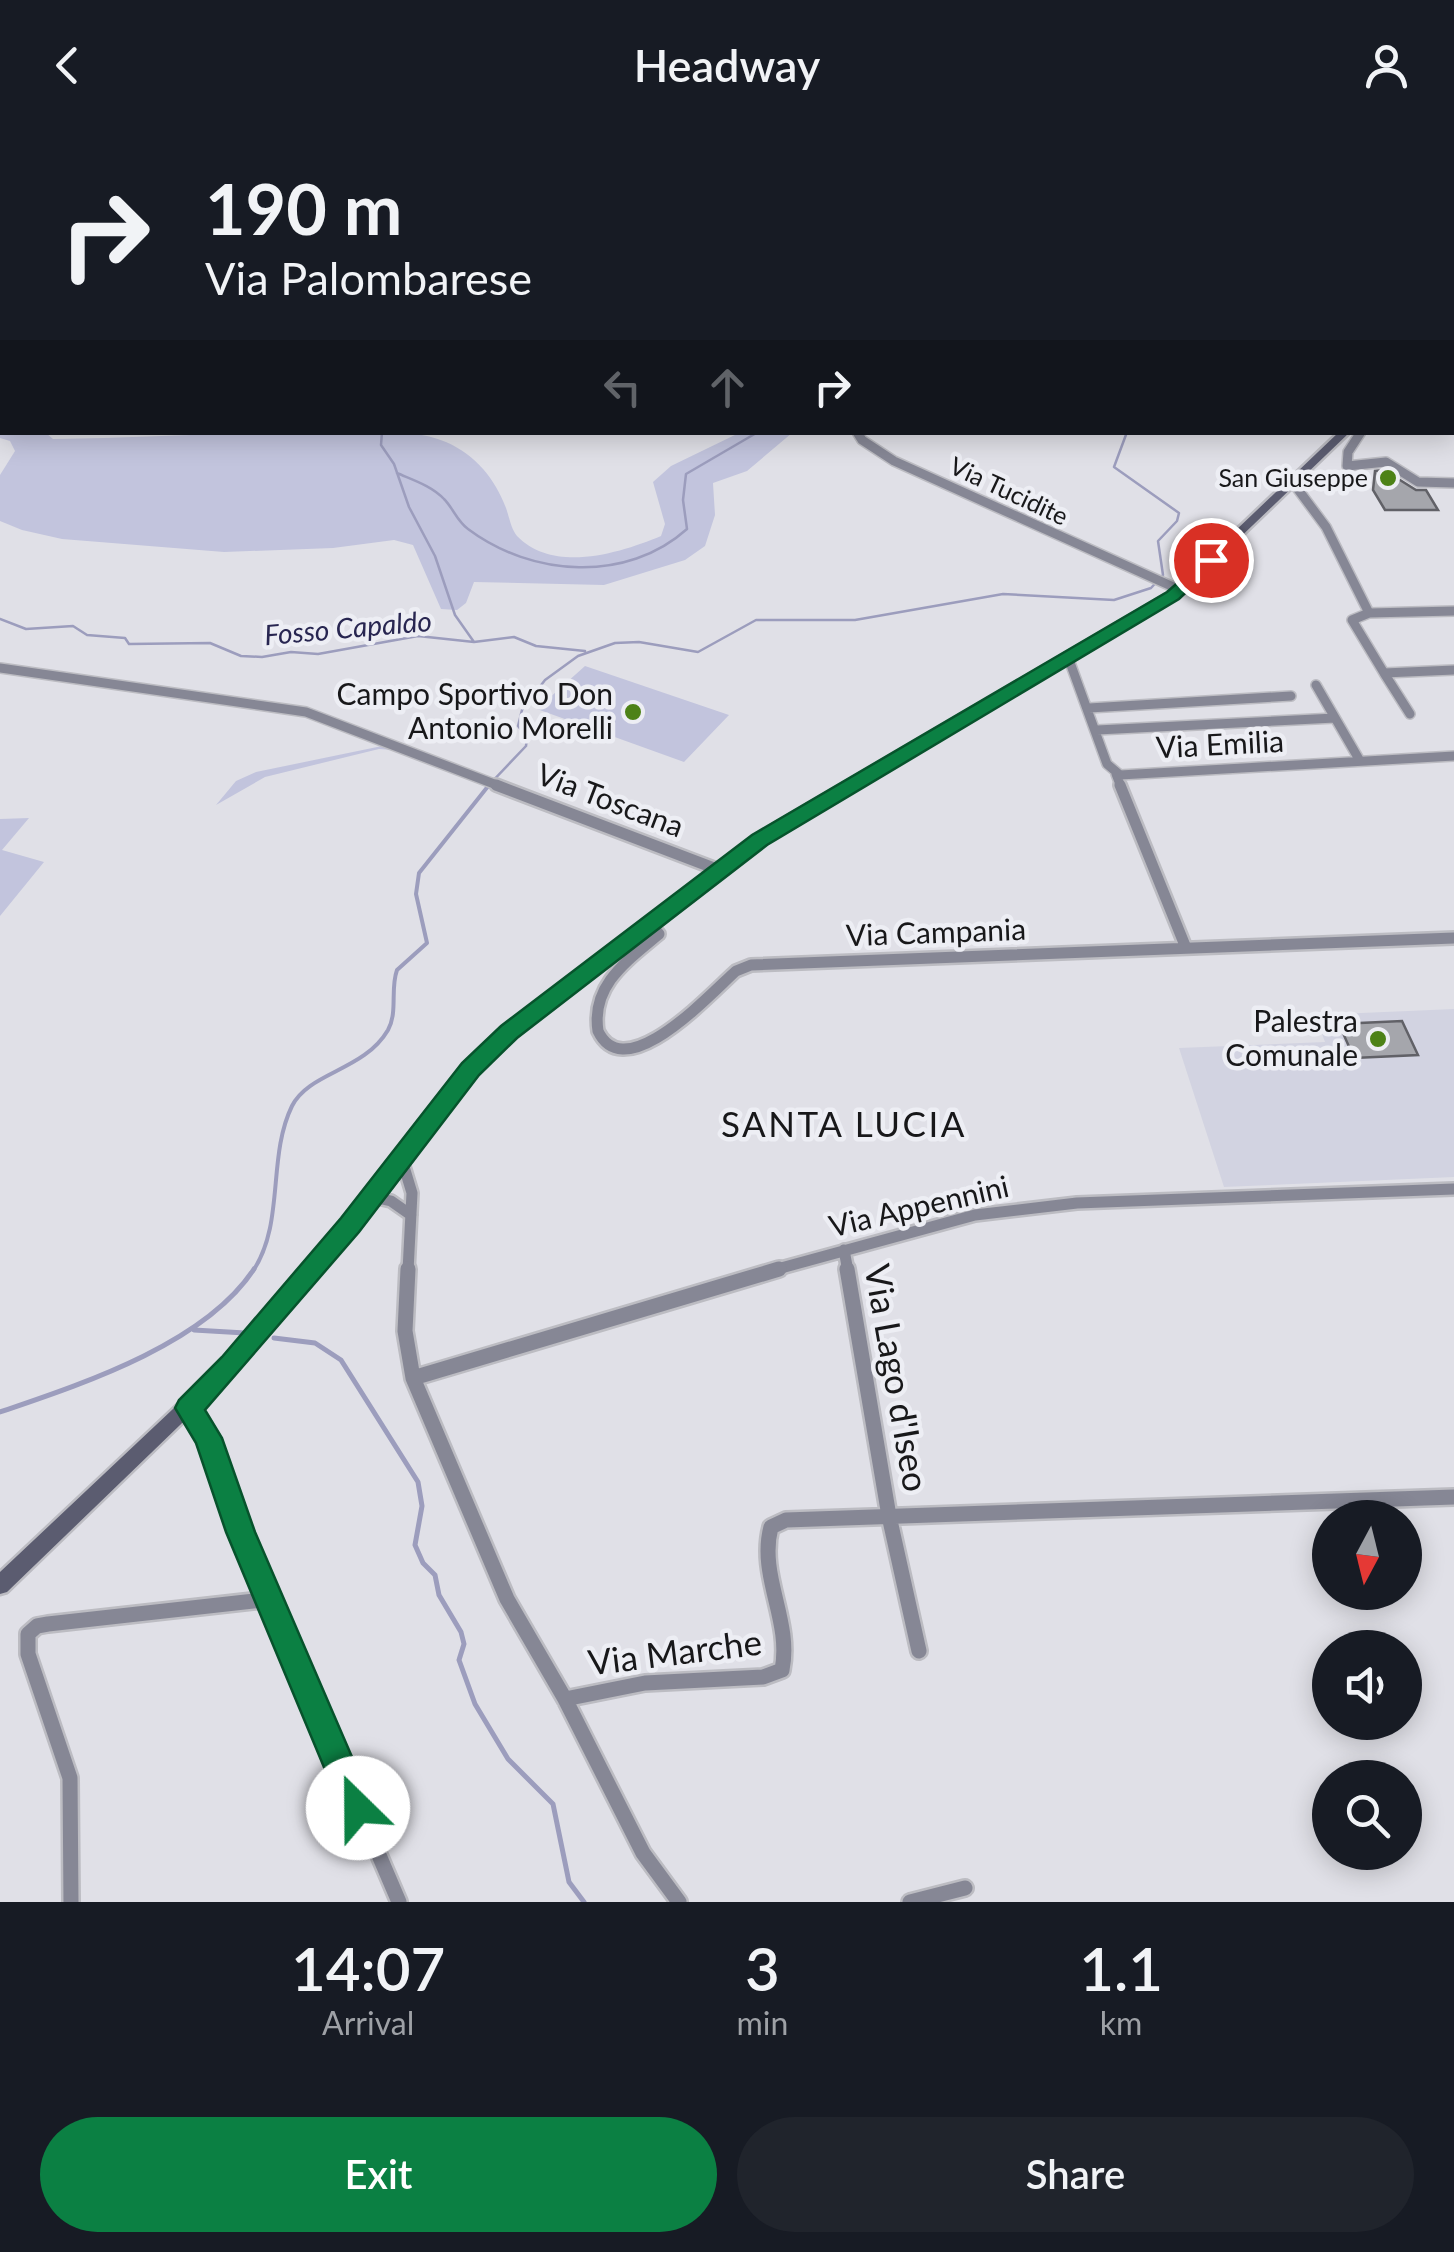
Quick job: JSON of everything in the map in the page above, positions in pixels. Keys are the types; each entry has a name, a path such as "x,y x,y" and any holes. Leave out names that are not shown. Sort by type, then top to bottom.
{"main road":[{"path":"0,1585 244,1352 485,1054 719,870 809,808 1068,657 1174,588 1341,435"}],"street":[{"name":"Via Tucidite","path":"858,435 894,461 1174,588"},
{"path":"1359,435 1344,461 1349,468 1386,462 1418,482 1454,483"},
{"path":"1291,480 1326,527 1369,613"},
{"path":"1410,714 1352,620 1369,613 1454,611"},
{"name":"Via Emilia","path":"1068,657 1105,759 1116,774 1454,756"},
{"name":"Via Toscana","path":"0,668 287,708 352,727 719,870"},
{"path":"1384,673 1454,670"},
{"path":"1316,685 1360,761"},
{"path":"1089,708 1291,696"},
{"path":"1096,730 1336,718"},
{"path":"1116,774 1186,948"},
{"name":"Via Campania","path":"649,924 659,934 602,991 595,1030 599,1040 611,1048 641,1047 750,965 1454,938"},
{"name":"Via Marche","path":"402,1160 412,1193 405,1332 413,1378 507,1600 566,1699 645,1682 779,1672 784,1666 785,1651 768,1552 772,1526 792,1519 1454,1497"},
{"name":"Via Appennini","path":"413,1378 844,1250 1023,1202 1454,1188"},
{"path":"373,1197 391,1202 411,1216"},
{"name":"Via Lago d'Iseo","path":"844,1250 889,1516 919,1651"},
{"path":"189,1408 208,1438 241,1532 399,1902"},
{"path":"71,1902 70,1778 28,1654 28,1634 37,1626 48,1624 271,1599"},
{"path":"566,1699 643,1853 680,1902"},
{"path":"910,1902 965,1888"}],"shaded area":[{"path":"735,435 790,435 747,471 713,483 715,515 705,546 685,560 604,585 474,582 466,603 457,610 441,609 413,545 394,540 333,548 224,552 62,539 22,530 0,521 0,475 15,451 10,441 0,438 432,437 457,447 483,469 501,497 517,536 532,548 549,554 588,557 661,536 665,524 653,482 671,466"},
{"name":"Campo Sportivo Don Antonio Morelli","path":"585,666 729,715 684,762 537,709"},
{"path":"382,746 394,750 379,749 265,777 216,805 236,781 256,772"},
{"path":"29,818 2,850 44,862 0,916 0,819"},
{"path":"1454,1009 1454,1177 1224,1187 1179,1048 1325,1042 1315,1015"}],"building":[{"name":"San Giuseppe","path":"1384,470 1416,490 1426,490 1438,510 1385,510 1373,490 1375,471"},
{"name":"Palestra Comunale","path":"1402,1021 1418,1055 1354,1058 1339,1024"}],"waterway":[{"path":"571,130 592,130"},
{"path":"382,435 381,445 397,473"},
{"path":"397,473 434,490 464,526 493,545 550,564 608,565 636,559 687,529 683,500 686,474 753,435"},
{"path":"487,787 526,746 527,737 518,726 522,710 545,680 578,656 615,643 639,642 698,652 756,620 855,620 1003,594 1114,600 1151,588 1163,575 1158,541 1177,521 1179,513 1114,467 1126,435"},
{"path":"397,473 409,507 435,556 455,615 474,642"},
{"name":"Fosso Capaldo","path":"0,619 26,629 73,626 87,635 125,638 129,644 210,643 241,656 318,654 418,636 474,642"},
{"name":"Fosso Capaldo","path":"474,642 514,637 536,646 585,651"},
{"path":"253,1271 269,1232 280,1147 292,1106 311,1086 378,1044 388,1030 397,970 427,943 416,894 419,873 489,785"},
{"path":"0,1412 103,1374 174,1340 232,1296 254,1269"},
{"path":"194,1330 245,1333"},
{"path":"274,1338 315,1343 341,1360 418,1482 422,1506 415,1545 423,1563 435,1575 439,1595 461,1632 464,1644 459,1660 475,1704 508,1759 553,1804 569,1882 584,1902"}],"place":[{"name":"San Giuseppe","path":"1388,478"},
{"name":"Campo Sportivo Don Antonio Morelli","path":"633,712"},
{"name":"Palestra Comunale","path":"1378,1039"}],"district":[{"name":"SANTA LUCIA","path":"844,1125"}],"route":[{"path":"358,1808 241,1532 208,1438 189,1408 280,1310 385,1183 470,1069 509,1032 760,840 1173,596 1211,560"}]}
